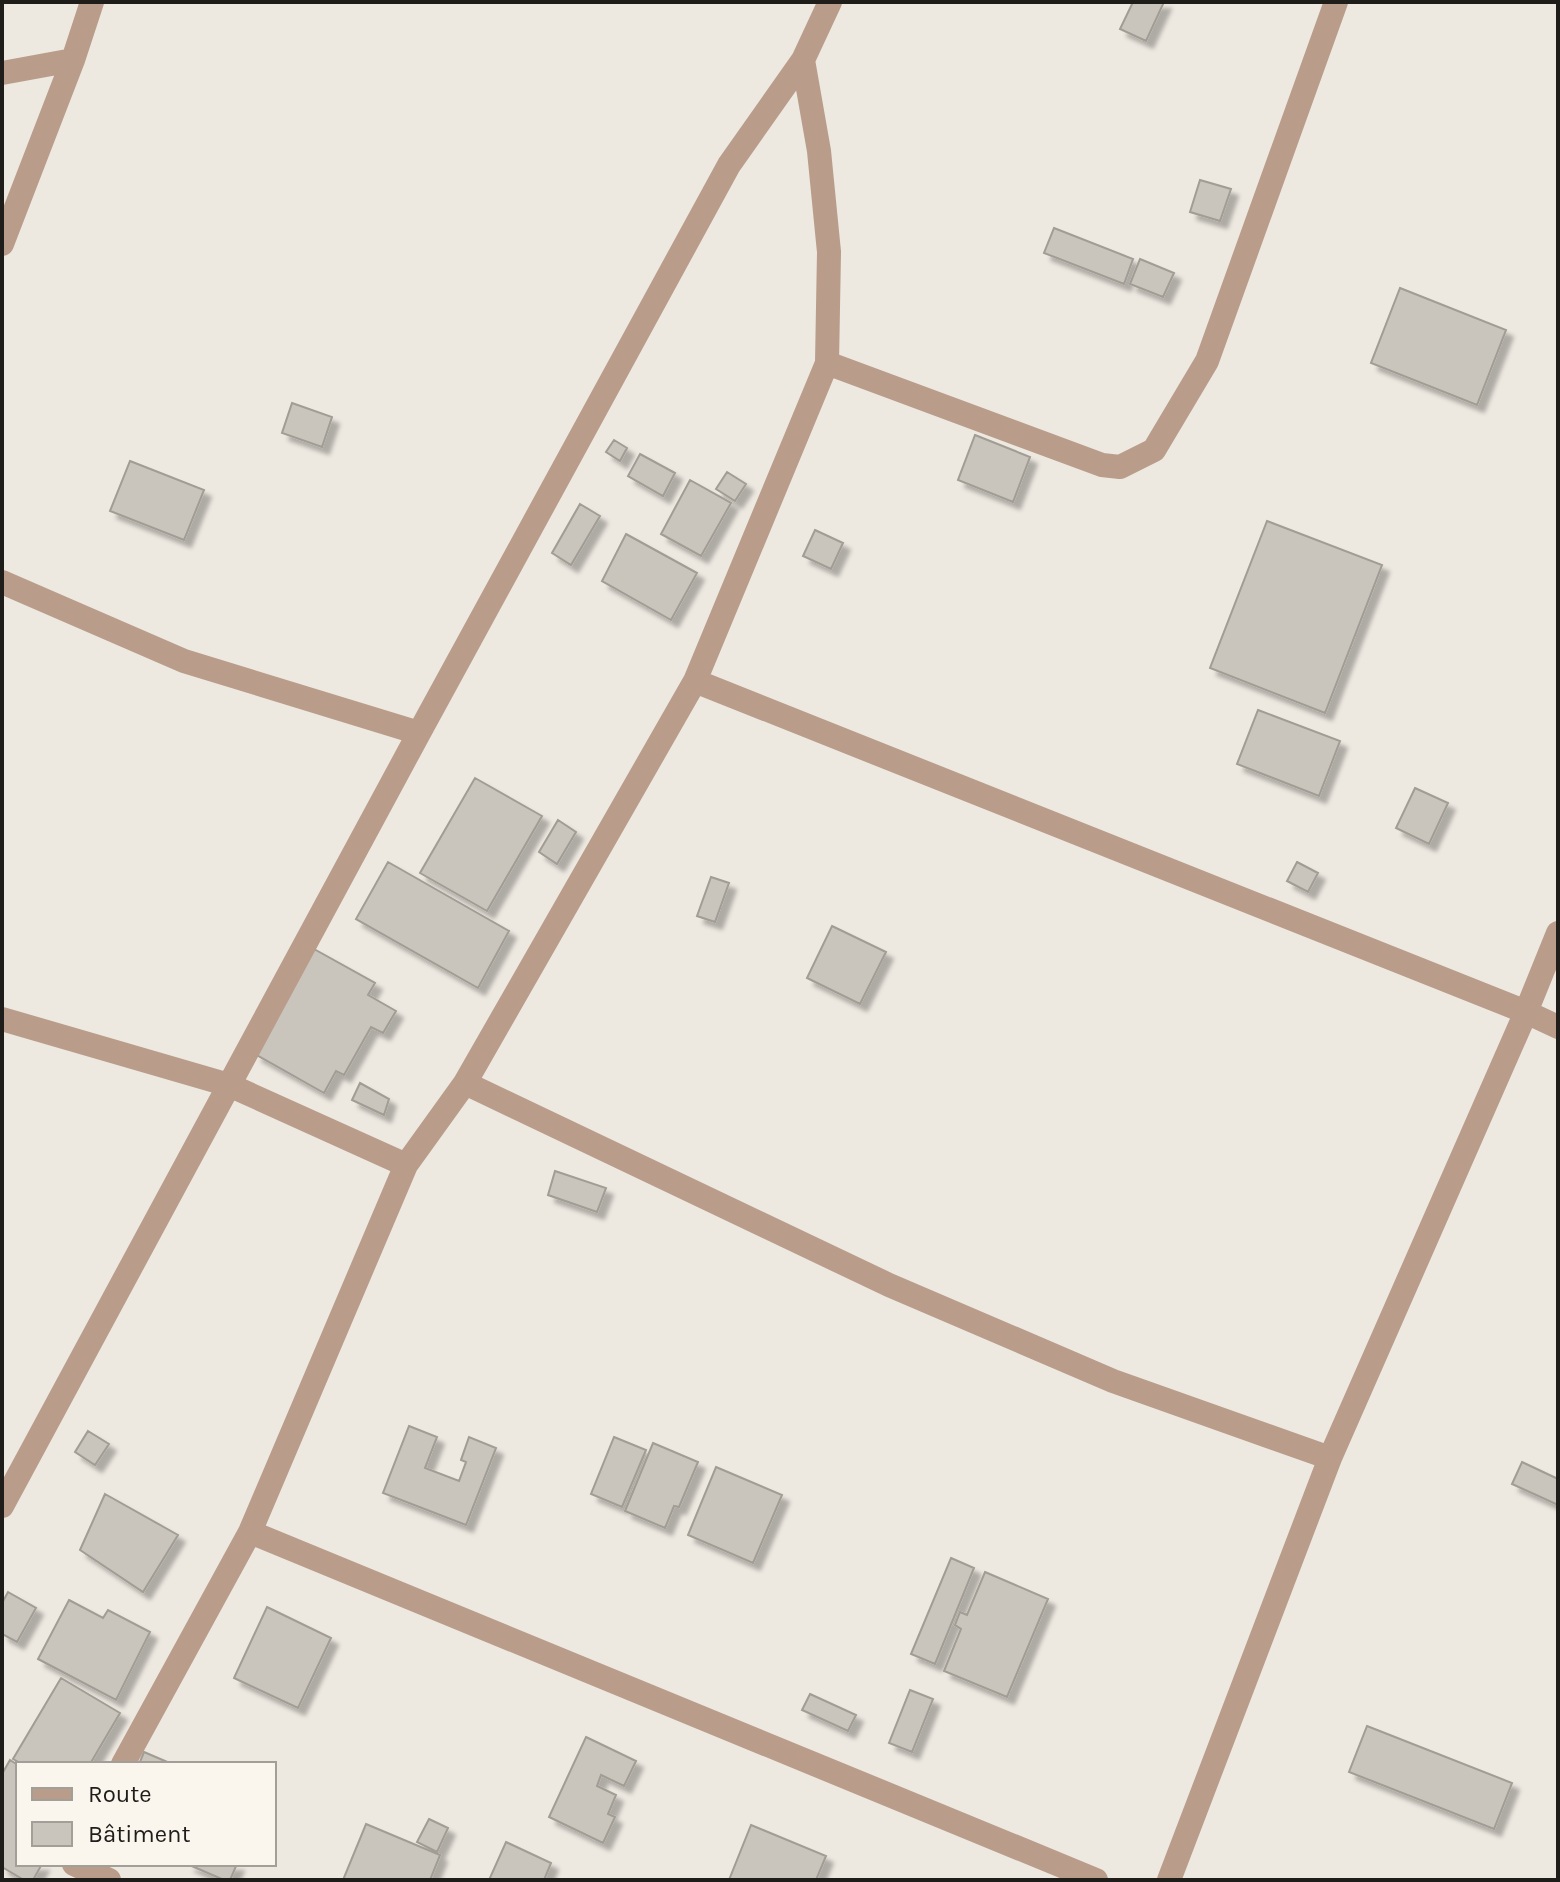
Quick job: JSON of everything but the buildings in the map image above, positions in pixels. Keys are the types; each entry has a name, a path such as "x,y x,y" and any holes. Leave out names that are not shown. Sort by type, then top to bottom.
{"street":[{"path":"2,244 73,60 92,2"},
{"path":"2,1506 729,165 803,60 830,2"},
{"path":"827,363 1102,465 1120,467 1154,450 1207,361 1336,2"},
{"path":"2,73 73,60"},
{"path":"124,1762 250,1532 406,1165 465,1083 695,681 827,363 829,252 819,151 803,60"},
{"path":"2,582 184,661 419,733"},
{"path":"695,681 1558,1027"},
{"path":"1169,1880 1330,1458 1558,933"},
{"path":"2,1019 229,1085 406,1165"},
{"path":"465,1083 889,1285 1113,1381 1330,1458"},
{"path":"250,1532 1096,1880"},
{"path":"76,1866 109,1880"}]}
